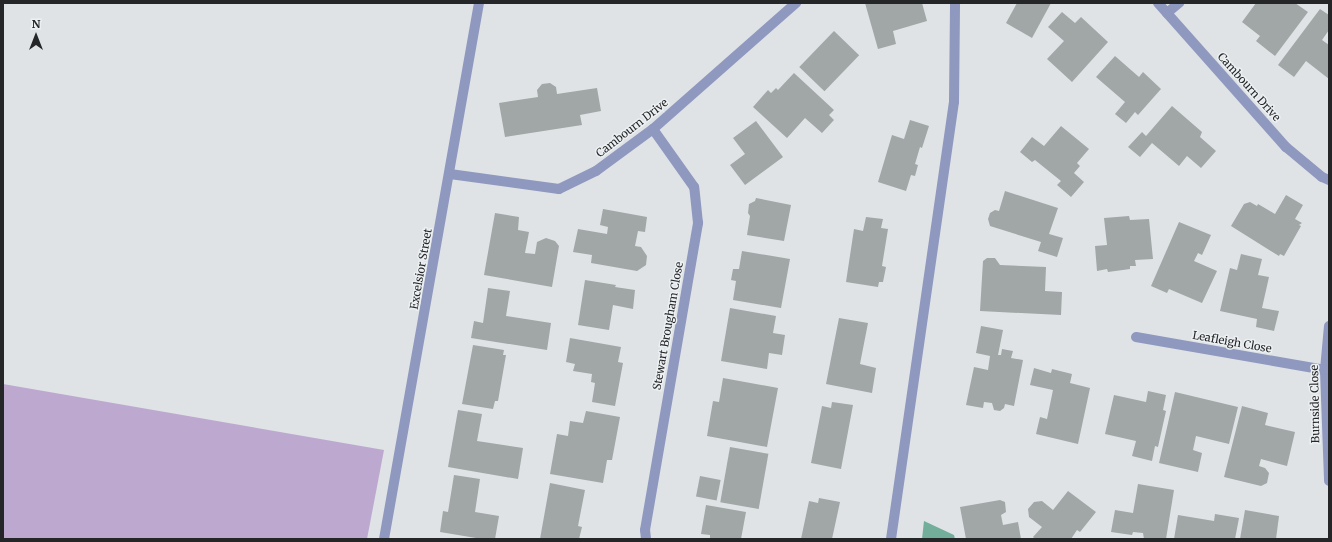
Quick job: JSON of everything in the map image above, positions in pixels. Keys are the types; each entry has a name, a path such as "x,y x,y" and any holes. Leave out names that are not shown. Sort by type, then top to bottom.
{"street":[{"name":"Excelsior Street","path":"384,539 450,174 479,3"},
{"name":"Cambourn Drive","path":"450,174 559,189 596,171 653,129 796,3"},
{"path":"891,539 954,102 955,3"},
{"name":"Cambourn Drive","path":"1158,3 1286,147 1322,177 1329,180"},
{"path":"1167,13 1179,3"},
{"name":"Stewart Brougham Close","path":"646,539 645,530 698,223 694,187 653,129"},
{"name":"Burnside Close","path":"1329,326 1325,370 1329,481"},
{"name":"Leafleigh Close","path":"1136,337 1325,370"}],"shaded area":[{"path":"3,384 384,450 367,539 3,539"},
{"path":"924,521 954,535 955,539 922,539"}],"building":[{"path":"865,3 922,3 927,21 893,31 896,44 878,49"},
{"path":"1017,3 1051,3 1032,38 1006,23"},
{"path":"1256,3 1295,3 1308,12 1275,56 1256,41 1260,36 1242,22"},
{"path":"1320,9 1329,15 1329,30 1322,40 1329,45 1329,79 1306,61 1294,77 1278,65"},
{"path":"1062,12 1075,23 1081,17 1108,42 1072,82 1047,59 1064,41 1048,27"},
{"path":"834,31 859,55 824,91 799,67"},
{"path":"1115,56 1139,77 1143,72 1161,89 1138,115 1135,112 1126,123 1115,114 1125,102 1096,77"},
{"path":"794,73 834,110 829,115 834,120 822,133 805,118 787,138 753,107 768,90 771,93 776,88 778,90"},
{"path":"550,83 556,87 557,94 597,88 601,111 580,115 582,125 505,137 499,103 538,97 537,90 542,84"},
{"path":"1172,106 1202,132 1200,137 1216,151 1201,168 1187,156 1179,166 1152,143 1140,157 1128,147 1142,132 1146,136"},
{"path":"910,120 929,126 915,164 918,165 915,176 911,175 906,191 878,182 892,135 904,139"},
{"path":"756,121 783,157 745,185 730,165 745,154 733,138"},
{"path":"1061,126 1089,149 1077,163 1080,166 1074,173 1084,182 1071,197 1057,185 1061,181 1035,160 1032,162 1020,152 1032,137 1044,146"},
{"path":"1005,191 1058,208 1049,234 1063,238 1057,257 1038,251 1041,242 990,226 988,219 990,213 995,210 999,211"},
{"path":"1286,195 1303,205 1295,219 1302,223 1299,225 1301,226 1284,256 1280,254 1279,256 1231,226 1244,204 1250,202 1257,206 1258,204 1275,214"},
{"path":"756,198 791,205 784,241 747,235 750,216 748,213 749,204 755,201"},
{"path":"603,209 647,217 645,232 638,231 635,246 641,247 647,256 646,265 637,271 591,263 592,255 573,252 578,229 607,234 608,227 600,225"},
{"path":"495,213 519,217 518,230 529,232 525,253 535,254 537,242 546,238 555,241 559,246 552,287 484,275"},
{"path":"1129,216 1130,220 1149,219 1153,259 1135,260 1136,266 1130,266 1130,269 1108,272 1107,269 1097,271 1095,246 1107,245 1104,218"},
{"path":"866,217 883,219 881,228 888,229 882,266 886,267 883,282 879,282 878,287 846,282 854,229 863,231"},
{"path":"1179,222 1211,235 1202,255 1198,253 1194,261 1217,271 1202,303 1169,289 1167,293 1151,286"},
{"path":"742,251 790,259 781,308 733,300 736,281 731,280 733,269 739,269"},
{"path":"1241,254 1262,259 1258,275 1269,277 1262,308 1279,311 1274,331 1256,327 1257,319 1220,311 1230,268 1237,270"},
{"path":"987,258 995,258 1000,265 1046,267 1045,291 1062,292 1061,315 980,311 983,261"},
{"path":"585,280 635,290 633,309 613,305 609,330 578,325"},
{"path":"488,288 510,291 506,316 551,323 547,350 471,338 474,321 483,323"},
{"path":"730,308 776,316 773,333 785,335 782,355 769,353 767,369 721,361"},
{"path":"839,318 868,323 860,364 876,368 872,393 826,384"},
{"path":"981,326 1003,330 998,355 1001,355 1002,349 1013,351 1011,358 1023,360 1014,406 1005,404 1004,408 1000,411 994,410 992,403 984,402 983,408 966,405 974,367 988,370 990,356 976,353"},
{"path":"570,338 621,347 618,362 623,363 615,406 592,402 595,383 591,382 592,374 573,371 575,364 566,362"},
{"path":"473,345 504,350 503,355 506,355 498,401 495,401 493,409 462,404"},
{"path":"1034,368 1051,373 1052,369 1072,374 1070,383 1090,388 1078,444 1036,434 1040,417 1047,419 1053,390 1030,385"},
{"path":"723,378 778,388 767,447 707,436 713,401 719,402"},
{"path":"1148,391 1166,395 1163,410 1166,411 1158,447 1155,446 1152,461 1132,456 1136,441 1105,434 1114,395 1146,402"},
{"path":"1175,392 1238,407 1229,444 1196,436 1193,450 1202,453 1198,472 1159,463"},
{"path":"832,402 853,405 841,469 811,463 822,406 831,408"},
{"path":"1242,406 1268,413 1265,425 1295,432 1287,466 1261,459 1259,466 1265,468 1269,473 1267,483 1261,486 1224,477"},
{"path":"458,410 482,414 477,441 523,448 518,479 448,467"},
{"path":"586,411 620,417 612,460 607,460 603,483 550,474 557,434 568,436 570,421 583,423"},
{"path":"730,447 768,454 759,509 720,502"},
{"path":"454,475 480,479 475,512 499,516 495,539 482,539 440,532 443,511 448,512"},
{"path":"700,476 721,480 717,501 696,497"},
{"path":"550,483 585,490 578,526 582,527 579,539 540,539"},
{"path":"1138,484 1174,490 1166,539 1144,539 1143,533 1133,532 1132,535 1111,532 1115,510 1133,513"},
{"path":"1068,491 1096,512 1080,532 1077,530 1071,539 1035,539 1033,537 1042,527 1029,517 1028,509 1034,502 1042,501 1053,510"},
{"path":"819,498 840,502 832,539 801,539 809,501 818,503"},
{"path":"1000,500 1005,502 1006,512 1001,515 1003,525 1018,522 1021,539 966,539 960,507"},
{"path":"706,505 746,512 741,539 710,539 710,535 701,534"},
{"path":"1245,510 1279,516 1276,539 1240,539"},
{"path":"1215,514 1239,518 1235,539 1174,539 1178,515 1214,521"}]}
